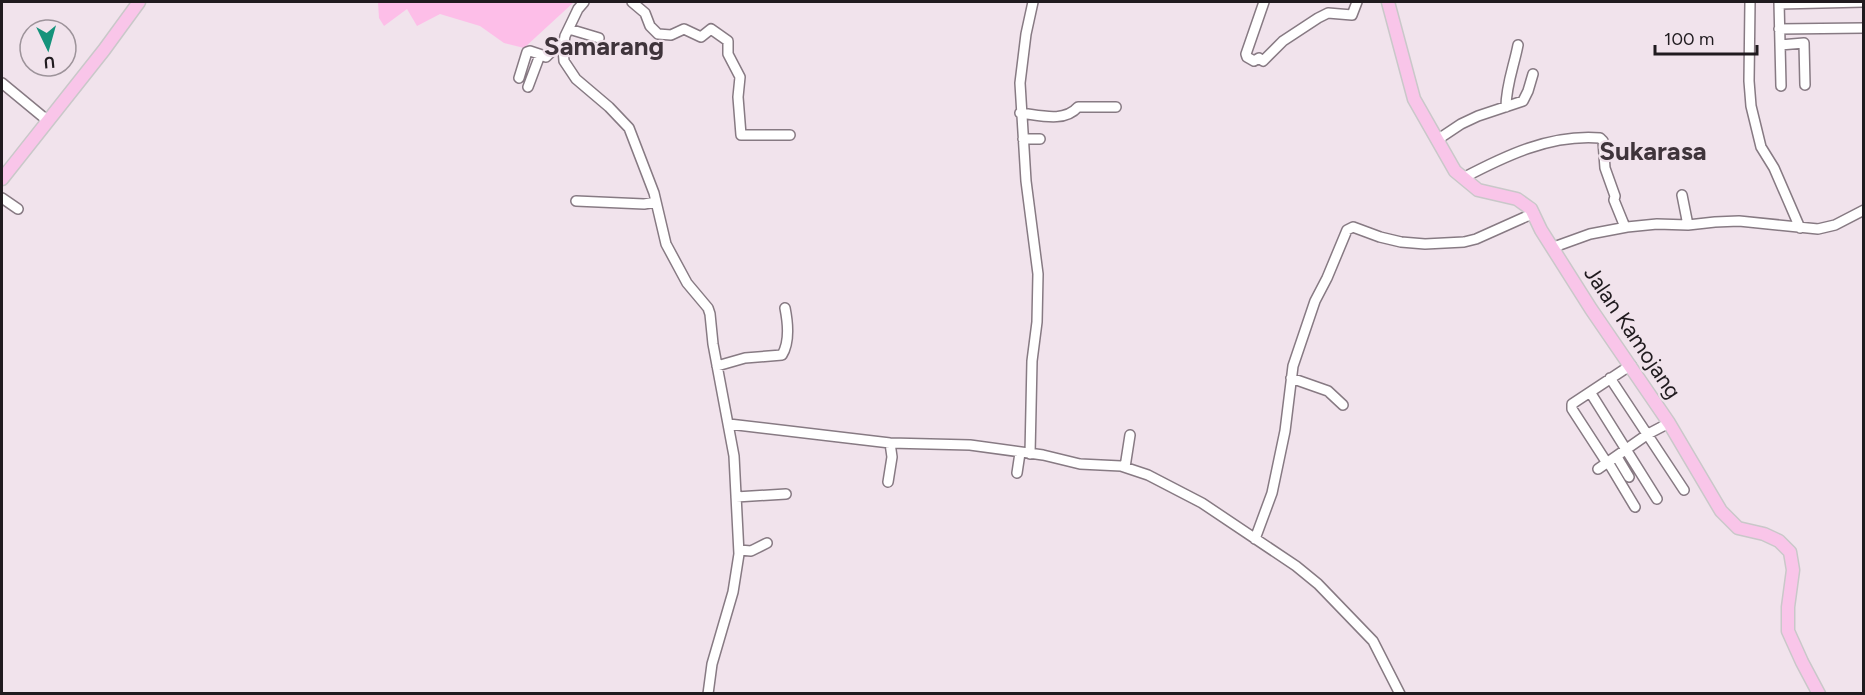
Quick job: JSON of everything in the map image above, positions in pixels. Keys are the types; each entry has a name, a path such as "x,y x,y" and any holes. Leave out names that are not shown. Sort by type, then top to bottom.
{"main road":[{"path":"2,179 139,2"},
{"path":"1388,2 1414,99 1450,165 1478,190 1521,201 1534,213"},
{"name":"Jalan Kamojang","path":"1534,213 1541,230 1554,247 1591,309 1669,423 1721,512 1731,523 1742,530 1764,534 1779,541 1790,552 1793,570 1788,607 1788,631 1819,693"}],"street":[{"path":"584,2 568,29 563,46 564,61 576,79 609,107 629,128 656,201 666,244 687,283 710,311 717,366 734,456 739,550 733,592 713,657 708,693"},
{"path":"632,2 645,13 650,26 658,34 671,35 684,29 700,38 711,28 729,41 728,54 740,77 738,97 741,135 790,135"},
{"path":"1017,473 1025,453 1037,322 1038,274 1030,226 1020,113 1021,68 1033,2"},
{"path":"1264,2 1246,54 1254,61 1260,58 1263,61 1283,41 1328,13 1352,15 1357,2"},
{"path":"1750,2 1751,106 1761,147 1800,228"},
{"path":"1781,86 1779,3 1863,2"},
{"path":"1779,29 1863,28"},
{"path":"568,29 599,38"},
{"path":"1780,45 1804,43 1805,85"},
{"path":"1506,107 1506,92 1518,45"},
{"path":"519,78 527,52 546,57 554,49 563,46"},
{"path":"528,87 542,55"},
{"path":"1437,140 1461,124 1518,104 1525,98 1533,74"},
{"path":"2,83 48,121"},
{"path":"1020,113 1064,117 1078,107 1116,107"},
{"path":"1463,178 1510,155 1544,142 1600,138 1603,141 1605,171 1625,227"},
{"path":"1023,139 1040,139"},
{"path":"1683,195 1688,225"},
{"path":"2,198 18,209"},
{"path":"576,201 644,204 656,201"},
{"path":"1554,247 1582,236 1625,227 1657,224 1688,225 1739,221 1800,228 1828,228 1863,210"},
{"path":"1256,539 1272,493 1285,431 1291,378 1315,301 1348,228 1353,227 1401,242 1425,244 1464,242 1476,239 1534,213"},
{"path":"717,366 745,358 782,355 787,339 785,308"},
{"path":"1631,365 1571,407 1611,461 1635,507"},
{"path":"1291,378 1328,391 1342,405"},
{"path":"1610,378 1684,490"},
{"path":"1590,392 1657,499"},
{"path":"1598,469 1648,434 1669,423"},
{"path":"729,424 890,443 970,445 1080,464 1125,467 1149,476 1202,503 1296,566 1318,584 1373,641 1400,693"},
{"path":"1125,467 1130,435"},
{"path":"888,482 892,457 890,443"},
{"path":"1611,461 1629,477"},
{"path":"736,497 786,494"},
{"path":"739,550 751,551 767,543"}],"shaded area":[{"path":"378,2 574,2 524,48 504,43 480,26 440,14 417,26 407,9 384,26 379,18"}],"district":[{"name":"Samarang","path":"604,46"},
{"name":"Sukarasa","path":"1653,151"}]}
